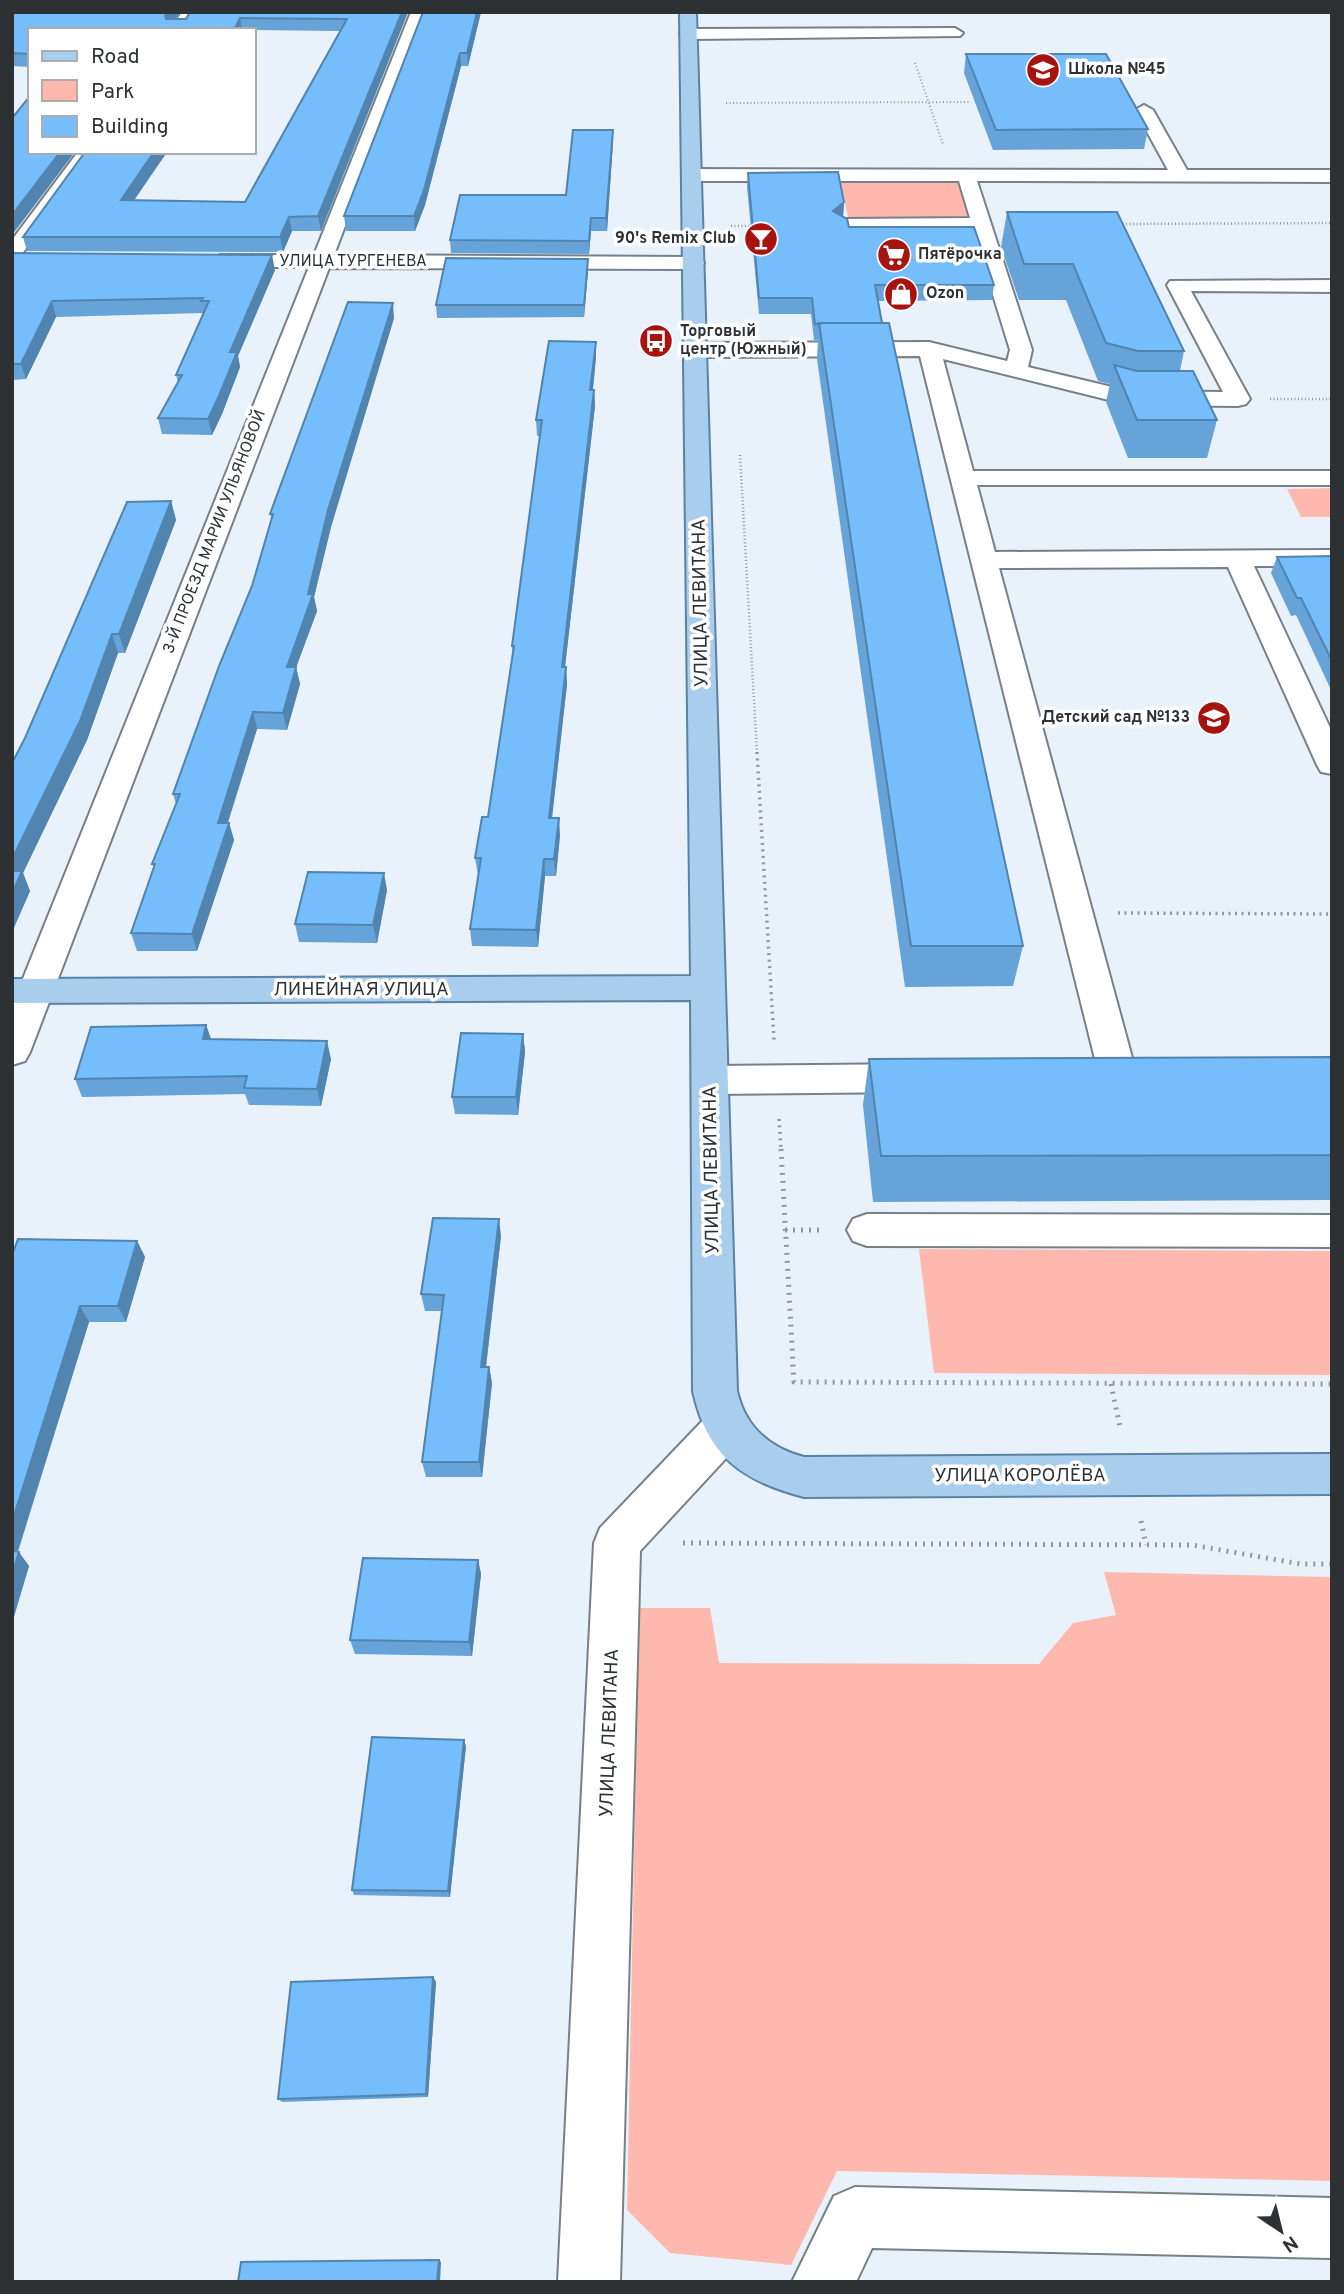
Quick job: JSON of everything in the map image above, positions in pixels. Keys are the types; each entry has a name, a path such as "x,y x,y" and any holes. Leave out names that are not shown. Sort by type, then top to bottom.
{"main road":[{"name":"УЛИЦА ЛЕВИТАНА","path":"688,23 715,1391 726,1427"},
{"name":"ЛИНЕЙНАЯ УЛИЦА","path":"24,991 709,988"},
{"name":"УЛИЦА КОРОЛЁВА","path":"726,1427 738,1444 753,1457 783,1472 804,1477 1332,1474"}],"street":[{"path":"178,28 190,12"},
{"name":"3-Й ПРОЕЗД МАРИИ УЛЬЯНОВОЙ","path":"12,1052 24,991 321,261 419,12"},
{"path":"688,23 955,33"},
{"path":"1144,110 1180,175"},
{"path":"17,258 86,154"},
{"path":"692,175 1332,176"},
{"path":"966,175 1021,350 1016,371"},
{"path":"844,225 982,224"},
{"name":"УЛИЦА ТУРГЕНЕВА","path":"200,261 694,263"},
{"path":"696,350 929,349 1129,398 1238,399 1177,285 1332,286"},
{"path":"929,349 1118,1076 1050,1077"},
{"path":"961,478 1332,478"},
{"path":"1237,558 1332,765"},
{"path":"984,560 1332,558"},
{"path":"710,1080 954,1078"},
{"path":"867,1230 1332,1231"},
{"path":"617,1543 726,1427"},
{"name":"УЛИЦА ЛЕВИТАНА","path":"589,2282 617,1543"},
{"path":"823,2282 855,2217 1332,2228"}],"path":[{"path":"905,33 945,151"},
{"path":"690,103 970,102"},
{"path":"1115,223 1332,223"},
{"path":"1238,399 1332,400"},
{"path":"739,449 794,1382 1332,1384"},
{"path":"1076,913 1332,914"},
{"path":"617,1543 1192,1545 1301,1564 1332,1564"}],"green space":[{"path":"956,173 976,231 851,232 839,174"},
{"path":"1332,488 1332,517 1301,517 1287,489"},
{"path":"919,1249 1332,1251 1332,1375 934,1373"},
{"path":"1104,1572 1332,1577 1332,2181 837,2171 791,2265 670,2253 627,2210 639,1608 710,1608 719,1663 1039,1664 1073,1623 1116,1615"}],"building":[{"path":"12,12 168,12 166,19 186,19 190,12 402,12 318,216 289,217 280,237 23,237 84,154 153,154 121,200 245,202 347,19 240,18 235,28 28,28 28,54 12,53"},
{"path":"423,12 477,12 467,53 460,53 424,190 414,216 344,216"},
{"path":"966,54 1106,54 1148,129 996,130"},
{"path":"28,98 28,154 58,154 12,215 12,118"},
{"path":"573,130 613,130 606,218 591,218 589,241 450,240 460,195 566,195"},
{"path":"838,172 844,202 833,211 847,219 849,227 974,227 994,285 875,285 882,323 815,324 812,298 759,298 748,173"},
{"path":"1007,212 1117,212 1184,351 1138,351 1106,343 1073,264 1024,264"},
{"path":"12,253 272,255 230,352 237,352 208,419 158,418 182,375 176,375 209,301 201,301 203,298 52,301 21,364 12,364"},
{"path":"446,258 588,259 584,305 436,305"},
{"path":"348,302 393,303 328,510 308,594 313,594 287,667 296,667 283,713 253,712 218,823 229,823 192,934 131,933 155,864 152,864 180,794 173,794 219,666 252,586 273,514 270,514"},
{"path":"819,323 889,323 1023,946 911,946"},
{"path":"549,341 596,342 590,390 594,390 562,667 566,667 549,818 559,818 554,859 544,859 536,930 470,929 481,858 475,858 482,817 488,817 514,646 542,420 536,420"},
{"path":"1114,365 1137,371 1193,371 1217,420 1137,420"},
{"path":"171,501 119,634 112,634 80,721 12,859 12,763 127,502"},
{"path":"1332,556 1332,661 1277,557"},
{"path":"12,871 22,871 12,894"},
{"path":"308,872 384,873 373,925 295,924"},
{"path":"206,1025 203,1039 327,1041 317,1089 244,1088 247,1076 75,1079 91,1027"},
{"path":"461,1033 523,1034 516,1097 452,1097"},
{"path":"1332,1057 1332,1155 881,1156 869,1059"},
{"path":"433,1218 499,1219 481,1367 489,1367 479,1462 422,1462 444,1295 421,1294"},
{"path":"18,1239 137,1241 118,1306 80,1306 12,1522 12,1255"},
{"path":"12,1551 19,1552 12,1574"},
{"path":"363,1558 478,1560 469,1642 350,1640"},
{"path":"372,1737 464,1740 448,1891 352,1890"},
{"path":"433,1977 426,2094 278,2099 291,1982"},
{"path":"439,2260 437,2282 238,2282 241,2262"}],"place":[{"name":"Школа №45","path":"1043,70"},
{"name":"90's Remix Club","path":"761,239"},
{"name":"Пятёрочка","path":"894,255"},
{"name":"Ozon","path":"901,294"},
{"name":"Торговый центр (Южный)","path":"656,341"},
{"name":"Детский сад №133","path":"1214,718"}]}
